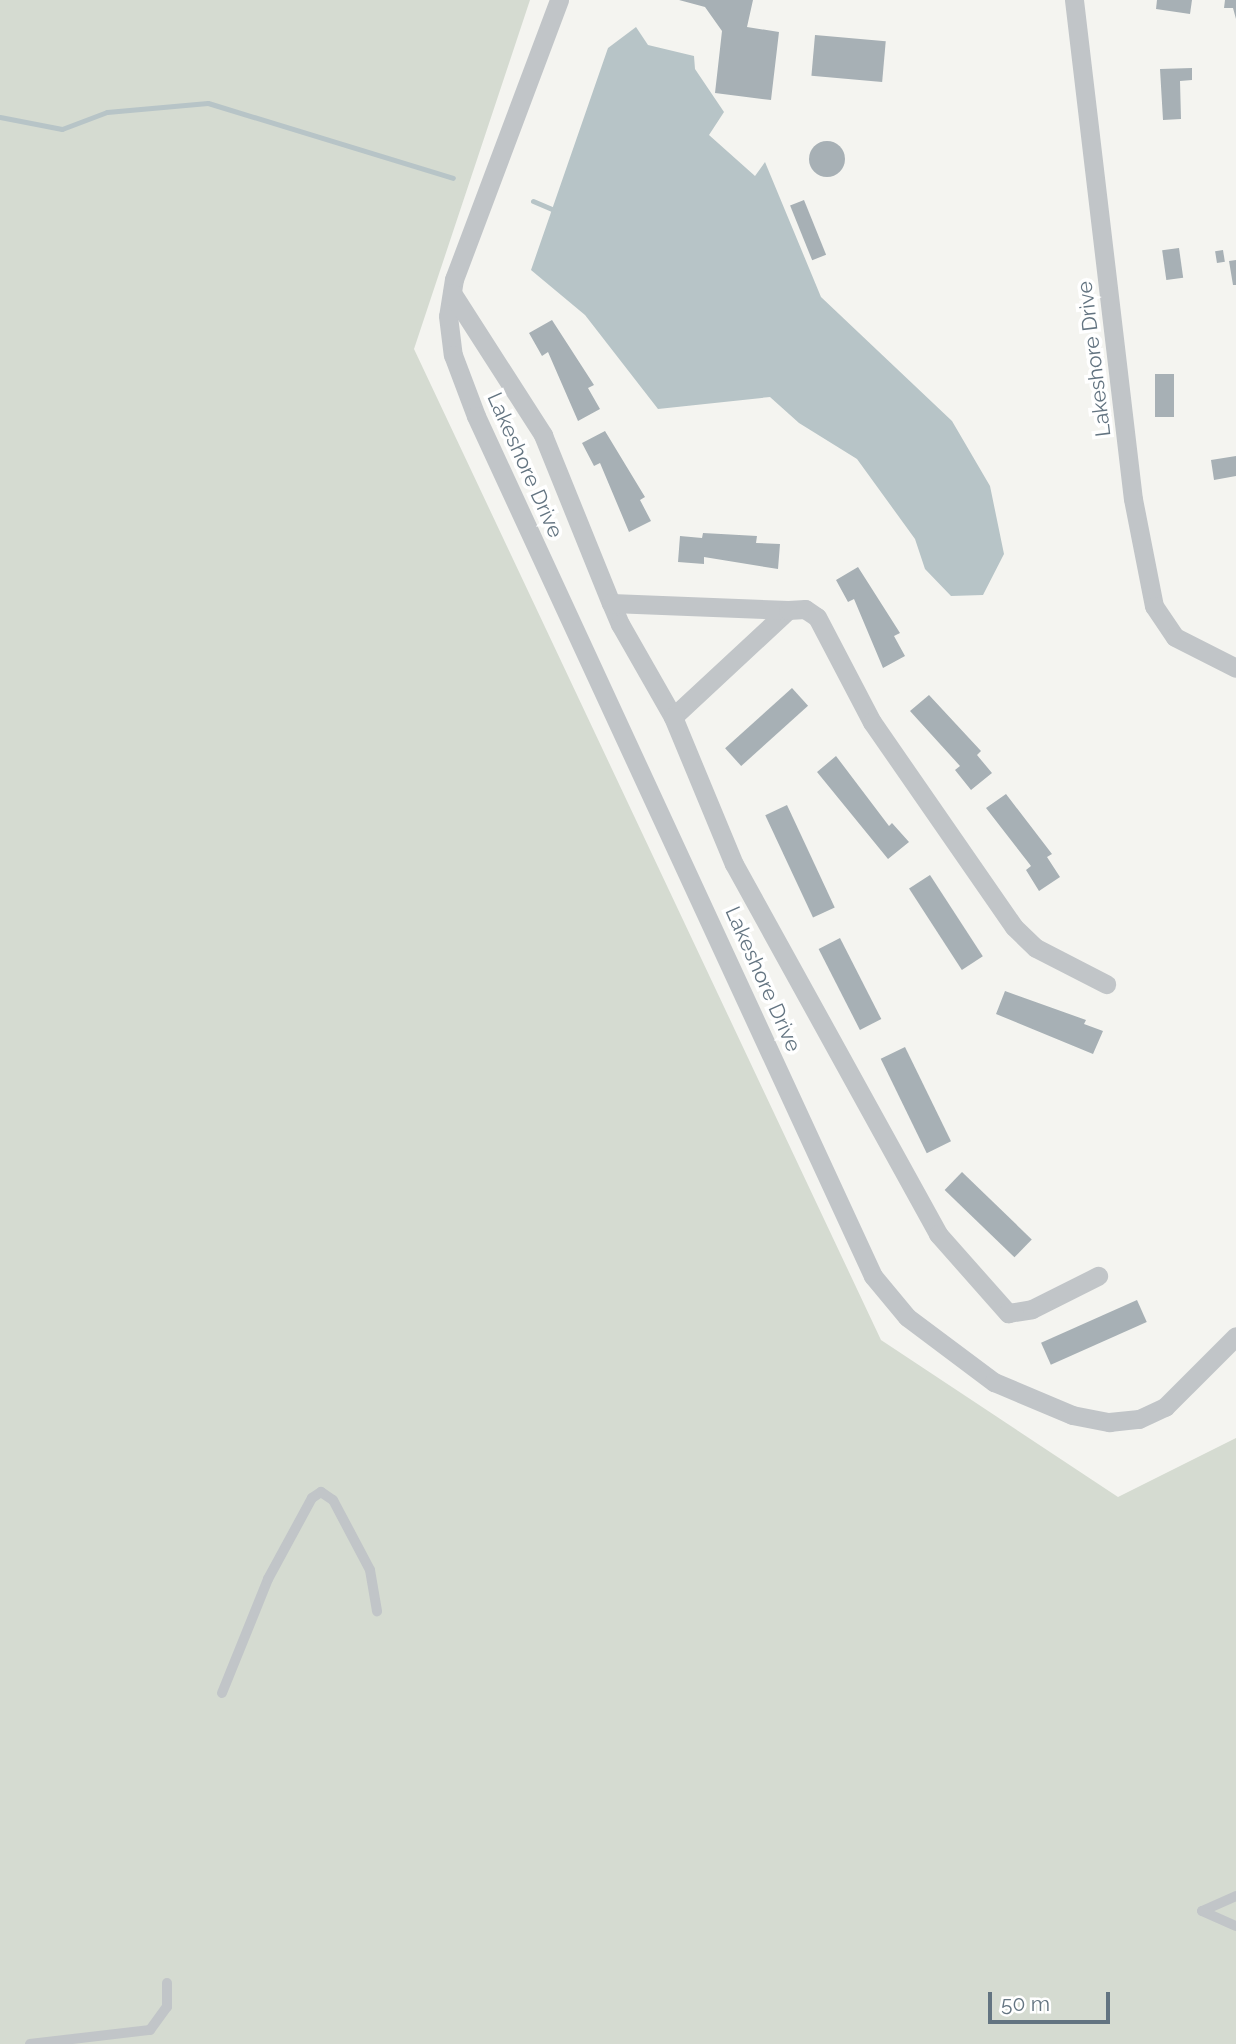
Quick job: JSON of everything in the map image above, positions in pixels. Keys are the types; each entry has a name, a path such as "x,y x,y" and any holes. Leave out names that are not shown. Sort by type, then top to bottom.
{"street":[{"name":"Lakeshore Drive","path":"559,0 452,293 453,355 476,416 873,1276 907,1317 994,1382 1072,1415 1109,1422 1139,1419 1165,1407 1236,1336"},
{"name":"Lakeshore Drive","path":"1074,0 1133,499 1154,606 1175,637 1236,668"},
{"name":"Lakeshore Drive","path":"452,293 543,435 611,603 673,717 734,864 938,1234 1008,1313 1032,1309 1098,1276"},
{"path":"611,603 805,609 817,617 872,722 1014,927 1036,948 1106,984"},
{"path":"673,717 788,610"}],"lane":[{"path":"222,1693 268,1579 312,1498 321,1492 333,1500 370,1570 377,1611"},
{"path":"1236,1896 1202,1910 1236,1926"},
{"path":"30,2044 150,2030 167,2007 167,1983"}],"shaded area":[{"path":"0,0 530,0 414,349 881,1340 1118,1497 1236,1438 1236,2044 0,2044"},
{"path":"636,27 648,45 694,56 695,69 724,112 709,135 755,176 765,162 821,297 952,421 990,486 1004,554 983,595 951,596 925,569 915,539 857,459 799,423 770,397 658,409 585,315 531,270 608,48"}],"building":[{"path":"679,0 753,0 747,27 779,32 771,100 715,93 722,31 705,7"},
{"path":"1157,0 1192,0 1190,14 1156,9"},
{"path":"1225,0 1236,0 1236,19 1233,8 1224,8"},
{"path":"815,35 886,41 882,82 811,76"},
{"path":"1192,68 1192,80 1180,81 1181,119 1163,120 1160,69"},
{"path":"827,141 840,146 845,159 840,172 827,177 814,172 809,159 814,146"},
{"path":"804,200 826,255 812,260 790,206"},
{"path":"1179,248 1183,278 1166,280 1162,250"},
{"path":"1223,250 1225,262 1217,263 1215,251"},
{"path":"1236,260 1236,285 1233,285 1229,261"},
{"path":"552,320 594,385 588,388 600,409 578,421 548,352 542,356 529,333"},
{"path":"1155,374 1174,374 1174,417 1155,417"},
{"path":"605,431 645,497 640,500 651,521 629,532 600,463 594,466 582,443"},
{"path":"1236,456 1236,476 1214,480 1211,460"},
{"path":"703,533 757,536 756,543 780,544 778,569 704,557 704,564 678,562 680,536 702,538"},
{"path":"858,567 900,633 894,636 905,656 883,668 854,599 848,602 836,580"},
{"path":"792,688 808,706 741,766 725,748"},
{"path":"929,695 981,751 977,755 992,773 971,790 955,770 960,766 910,711"},
{"path":"836,756 889,826 892,823 909,842 888,859 817,772"},
{"path":"1006,794 1052,854 1047,857 1060,877 1039,891 1026,870 1031,866 986,808"},
{"path":"787,805 835,907 813,918 765,815"},
{"path":"930,875 983,956 962,970 909,889"},
{"path":"840,938 881,1019 860,1030 819,949"},
{"path":"1005,991 1086,1020 1084,1024 1103,1031 1093,1054 996,1014"},
{"path":"905,1047 951,1141 927,1153 881,1059"},
{"path":"962,1172 1032,1239 1014,1257 945,1190"},
{"path":"1137,1300 1147,1322 1051,1365 1041,1343"}],"waterway":[{"path":"0,117 62,129 107,112 208,103 453,178"},
{"path":"533,201 554,210"}]}
